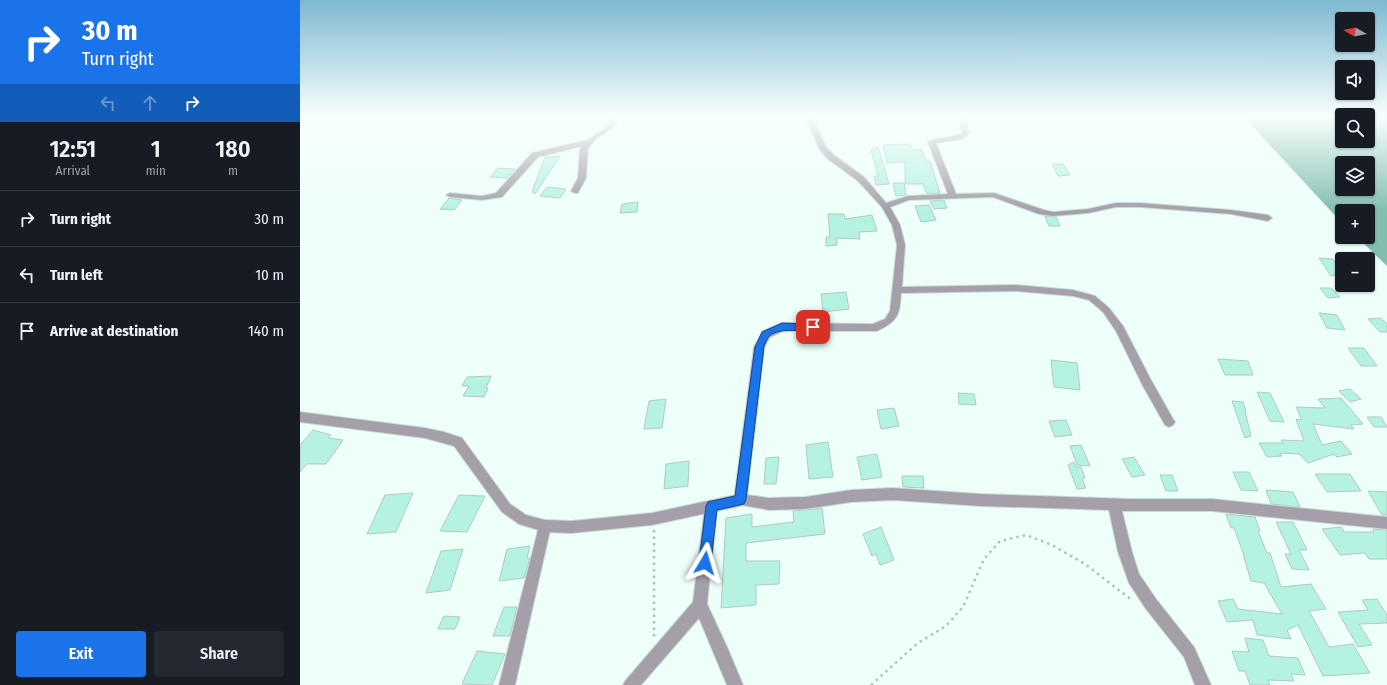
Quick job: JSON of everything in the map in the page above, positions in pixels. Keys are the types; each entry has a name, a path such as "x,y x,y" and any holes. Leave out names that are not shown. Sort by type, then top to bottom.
{"street":[{"path":"450,195 482,198 499,195 534,155 564,148"},
{"path":"575,191 582,178 584,148"},
{"path":"740,500 759,347 766,334 782,327 874,328 888,322 895,312 901,245 896,225 885,206 861,180 831,157 823,148"},
{"path":"934,148 953,197"},
{"path":"885,206 908,198 994,195 1042,212 1053,214 1088,211 1122,205 1165,206 1231,212 1268,218"},
{"path":"898,290 1015,288 1045,289 1073,293 1092,298 1106,310 1120,329 1147,383 1169,422"},
{"path":"300,417 444,436 458,442 506,508 523,520 545,526 572,527 652,519 740,500 769,504 805,503 851,496 893,494 980,500 1212,505 1387,523"},
{"path":"1114,504 1124,552 1134,578 1151,604 1188,652 1203,685"},
{"path":"712,506 700,605 722,652 735,685"},
{"path":"507,685 545,526"},
{"path":"631,685 700,605"}],"path":[{"path":"652,519 655,541 654,660"},
{"path":"871,685 918,643 946,626 963,607 984,559 1000,541 1026,535 1052,545 1085,564 1139,605"}],"shaded area":[{"path":"1273,148 1387,148 1387,266 1375,254 1375,252 1373,252 1364,244 1375,244 1375,204 1335,204 1335,215"}],"building":[{"path":"878,148 889,184 876,185 874,176 878,176 871,150"},
{"path":"884,148 912,148 913,150 921,149 927,161 930,161 940,193 927,194 923,184 905,184 905,162 887,163"},
{"path":"560,156 535,194 532,192 545,157"},
{"path":"1052,164 1063,164 1070,175 1058,176"},
{"path":"498,168 515,169 507,178 490,177"},
{"path":"893,183 904,183 906,195 896,196"},
{"path":"547,187 566,189 560,198 540,196"},
{"path":"449,198 462,200 454,210 440,209"},
{"path":"944,200 947,208 934,209 930,201"},
{"path":"638,202 637,212 620,213 622,204"},
{"path":"929,205 936,220 921,222 915,206"},
{"path":"828,214 844,214 845,219 872,215 877,231 859,232 860,239 837,238 837,245 826,246 826,237 830,237"},
{"path":"1045,216 1056,217 1060,226 1049,226"},
{"path":"1319,258 1333,259 1335,262 1335,275 1331,276"},
{"path":"1320,288 1331,288 1340,297 1328,298"},
{"path":"846,292 849,309 823,312 821,294"},
{"path":"1319,313 1337,315 1345,330 1327,328"},
{"path":"1381,318 1387,324 1387,332 1380,332 1368,319"},
{"path":"1348,348 1364,348 1377,366 1361,366"},
{"path":"1218,359 1248,361 1253,375 1225,375"},
{"path":"1051,360 1077,363 1080,390 1054,387"},
{"path":"491,376 484,397 463,396 469,386 462,386 467,377"},
{"path":"1350,389 1361,399 1350,402 1339,391"},
{"path":"1257,392 1270,393 1284,422 1270,421"},
{"path":"958,393 974,394 976,405 959,404"},
{"path":"1341,398 1363,424 1351,425 1354,429 1313,424 1322,445 1341,441 1352,454 1337,457 1334,454 1308,463 1299,454 1280,453 1282,456 1267,457 1259,443 1283,443 1281,440 1304,441 1296,419 1302,420 1296,407 1325,408 1318,399"},
{"path":"666,399 662,428 644,429 649,401"},
{"path":"1232,401 1243,402 1251,436 1245,438"},
{"path":"894,408 899,426 881,429 877,410"},
{"path":"1367,417 1381,417 1387,427 1374,427"},
{"path":"1066,420 1072,435 1055,437 1049,421"},
{"path":"313,430 331,435 328,438 343,440 326,464 307,464 300,472 300,445"},
{"path":"828,442 833,477 809,479 806,445"},
{"path":"1081,445 1090,466 1077,465 1070,446"},
{"path":"877,454 882,477 862,480 857,457"},
{"path":"779,457 776,484 764,484 766,458"},
{"path":"1134,457 1145,475 1132,477 1122,459"},
{"path":"689,461 688,486 664,489 666,464"},
{"path":"1074,462 1076,467 1081,467 1085,478 1082,479 1086,488 1077,489 1068,465"},
{"path":"1233,472 1249,472 1258,491 1241,490"},
{"path":"1315,474 1350,474 1361,491 1327,492"},
{"path":"1160,475 1172,475 1178,491 1166,491"},
{"path":"902,476 923,476 924,488 903,487"},
{"path":"1266,490 1293,492 1300,507 1271,504"},
{"path":"1368,491 1387,492 1387,515 1382,515"},
{"path":"413,493 396,532 367,534 385,495"},
{"path":"459,495 485,496 467,532 440,531"},
{"path":"822,508 825,534 746,543 746,561 780,561 779,584 756,585 756,605 721,608 726,518 752,514 752,527 794,522 793,511"},
{"path":"1226,514 1255,517 1260,531 1258,531 1267,553 1270,553 1281,587 1311,584 1326,609 1309,611 1329,647 1353,644 1370,673 1323,676 1298,625 1287,630 1291,639 1257,635 1253,620 1227,622 1218,601 1233,599 1238,609 1282,614 1264,583 1251,581 1243,554 1244,555 1234,528 1231,528"},
{"path":"1276,522 1293,522 1307,550 1299,550 1309,570 1292,569 1285,554 1291,554"},
{"path":"881,527 894,560 880,565 876,554 872,556 863,534"},
{"path":"1341,527 1344,532 1374,532 1373,529 1387,530 1387,559 1369,559 1365,553 1340,555 1322,529"},
{"path":"530,546 527,558 530,558 524,578 499,581 507,549"},
{"path":"463,549 450,590 426,593 441,551"},
{"path":"1377,599 1387,615 1387,623 1359,624 1372,645 1358,647 1338,612 1368,610 1362,600"},
{"path":"504,607 517,607 510,636 493,636"},
{"path":"444,616 460,617 455,629 438,629"},
{"path":"1245,638 1263,640 1269,656 1298,658 1305,675 1291,674 1294,681 1268,680 1270,685 1250,685 1245,671 1239,671 1232,651 1249,652"},
{"path":"477,651 505,654 492,685 462,684"}],"route":[{"path":"705,563 712,506 740,500 759,347 766,334 782,327 813,327"}]}
